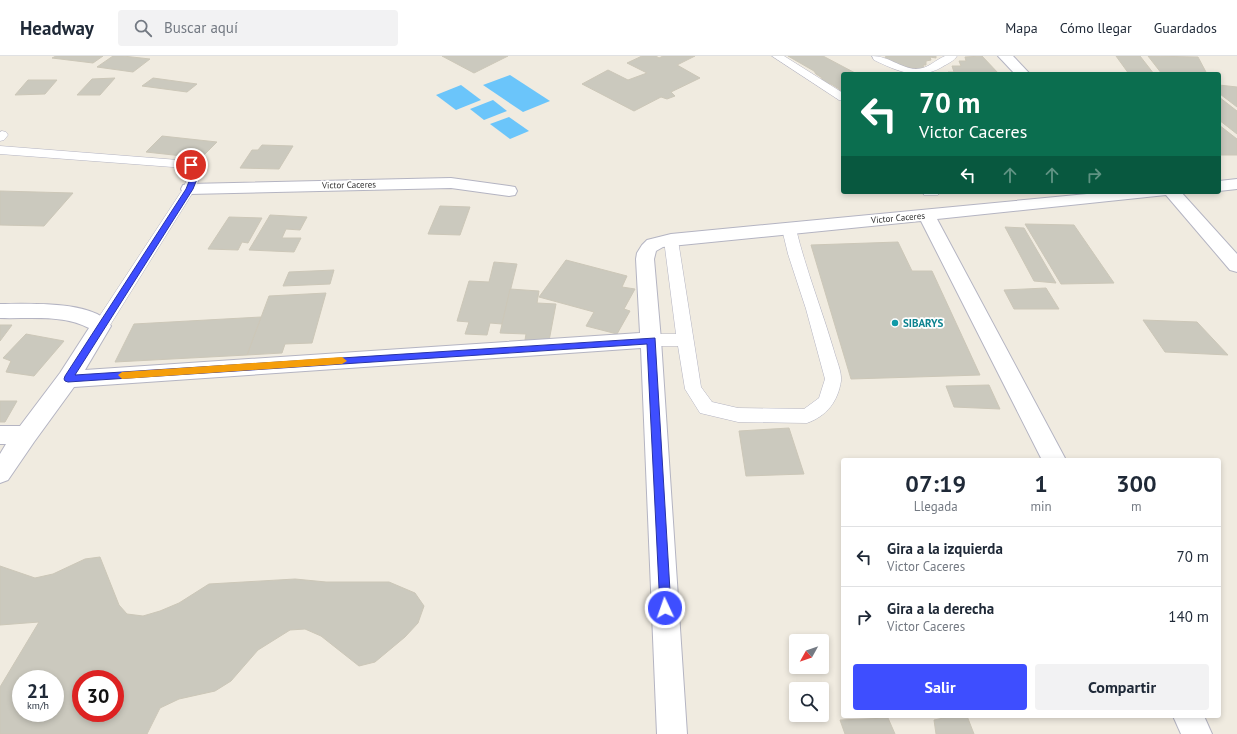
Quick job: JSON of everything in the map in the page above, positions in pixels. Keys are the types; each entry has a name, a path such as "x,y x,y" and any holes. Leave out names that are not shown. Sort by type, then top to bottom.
{"street":[{"path":"1005,56 1021,72"},
{"name":"Victor Caceres","path":"189,189 451,183 509,191"},
{"path":"1221,186 1237,184"},
{"name":"Victor Caceres","path":"652,340 645,259 647,250 653,244 671,240 1141,194"},
{"path":"1174,194 1237,266"},
{"path":"927,216 1053,458"},
{"path":"0,311 55,312 82,316 101,326 68,379 26,435 0,473"},
{"path":"68,379 652,340 672,734"},
{"path":"0,435 26,435"},
{"path":"1189,718 1197,734"}],"lane":[{"path":"777,56 841,97"},
{"path":"877,56 878,58 908,72 928,72 952,56"},
{"path":"0,150 191,165 195,174 189,189 101,326"},
{"path":"671,240 693,389 706,408 738,415 807,416 826,402 833,379 814,309 795,254 789,229"},
{"path":"652,340 685,340"}],"water":[{"path":"510,75 550,101 523,112 483,85"},
{"path":"461,85 481,100 456,110 436,95"},
{"path":"493,100 507,111 484,120 470,109"},
{"path":"509,117 529,131 510,139 490,124"}],"building":[{"path":"56,56 103,56 93,63 52,58"},
{"path":"113,56 150,59 133,72 97,67"},
{"path":"442,56 508,56 474,73"},
{"path":"642,56 656,56 659,58 663,56 695,56 677,65 700,78 671,92 675,96 667,99 661,97 634,111 582,84 608,70 628,80 647,73 627,63"},
{"path":"788,56 823,56 853,72 841,72 841,93 839,89 831,84 820,83 822,78 814,71"},
{"path":"886,56 936,56 936,58 930,57 931,60 926,61 926,65 923,65 925,70 901,66 885,58"},
{"path":"982,56 997,72 954,72 952,66 961,66 959,61 966,61 965,57"},
{"path":"1116,56 1140,56 1152,72 1128,72"},
{"path":"1148,56 1198,57 1206,72 1160,72"},
{"path":"115,78 100,95 77,95 92,79"},
{"path":"153,78 197,84 187,92 142,86"},
{"path":"28,80 57,80 45,94 15,95"},
{"path":"1221,85 1237,87 1237,107 1221,95"},
{"path":"1221,99 1237,111 1237,134 1221,122"},
{"path":"1221,127 1237,139 1237,155 1221,155"},
{"path":"162,136 217,142 201,158 146,152"},
{"path":"262,145 293,146 279,169 240,168 252,150 258,150"},
{"path":"0,191 73,193 44,226 0,225"},
{"path":"440,206 470,207 460,235 428,234"},
{"path":"270,215 307,217 300,230 286,229 282,238 301,238 294,252 249,250"},
{"path":"229,217 262,218 248,243 242,242 238,250 208,249"},
{"path":"1025,224 1074,225 1114,283 1061,284"},
{"path":"1005,227 1024,228 1056,283 1034,281"},
{"name":"SIBARYS","path":"898,242 912,271 932,271 980,375 851,379 811,245"},
{"path":"566,260 627,276 622,287 635,289 624,309 630,311 617,334 586,326 594,312 539,297"},
{"path":"494,262 517,264 502,324 490,323 487,335 465,334 469,322 457,321 469,281 489,282"},
{"path":"334,270 330,284 283,286 289,272"},
{"path":"1046,288 1059,309 1014,309 1004,290"},
{"path":"510,289 539,291 537,303 556,304 549,341 525,340 526,334 500,333"},
{"path":"326,293 312,343 285,344 282,353 247,355 269,296"},
{"path":"261,317 247,355 115,362 134,324"},
{"path":"1143,320 1197,322 1228,355 1165,352"},
{"path":"0,325 12,325 0,341"},
{"path":"26,334 64,341 34,376 6,372 11,361 3,358"},
{"path":"989,385 1000,409 954,407 946,386"},
{"path":"0,401 17,401 5,422 0,422"},
{"path":"789,428 804,474 746,476 739,431"},
{"path":"100,557 119,605 127,614 143,616 179,603 209,584 295,579 326,582 389,582 415,593 424,606 418,623 405,637 375,662 359,666 321,636 305,629 290,630 258,650 231,681 215,691 179,699 160,708 147,734 0,734 0,687 39,622 0,625 0,566 35,578 53,574 85,559"},
{"path":"888,718 895,734 845,734 840,720"},
{"path":"944,718 968,718 974,734 936,734 934,720"}],"slow traffic":[{"path":"122,375 342,361"}],"place":[{"name":"SIBARYS","path":"895,323"}],"route":[{"path":"191,165 195,174 189,189 68,379 652,340 665,608"}]}
